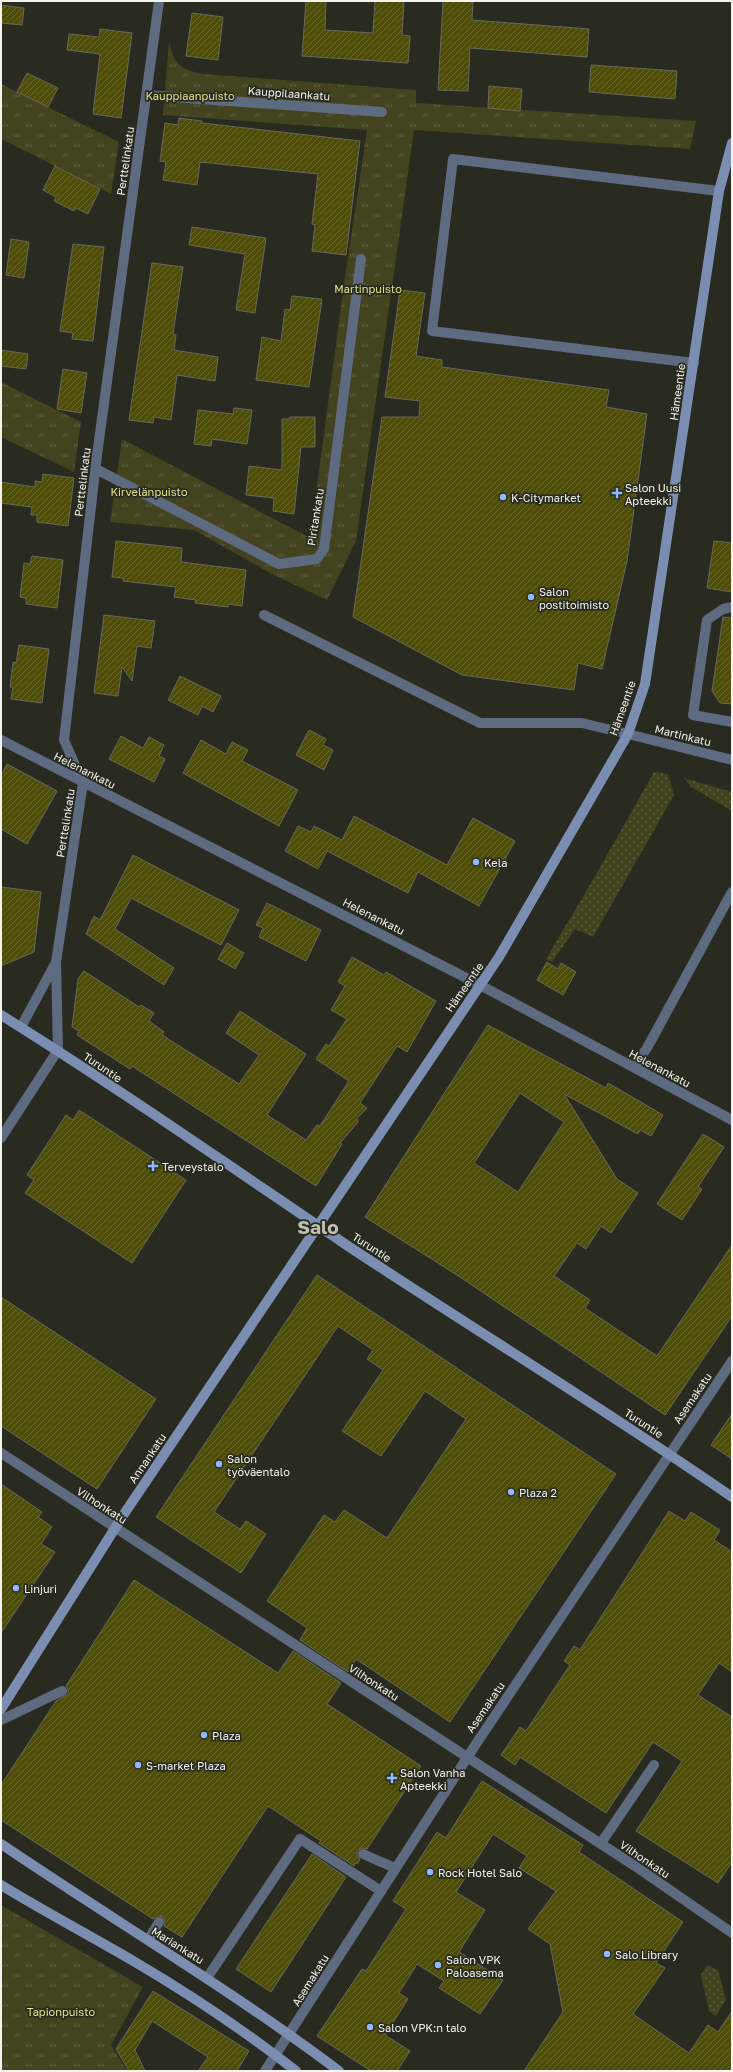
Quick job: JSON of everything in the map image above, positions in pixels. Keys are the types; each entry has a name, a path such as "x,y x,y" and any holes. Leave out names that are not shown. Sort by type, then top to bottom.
{"main road":[{"name":"Hämeentie","path":"318,1225 499,957 628,734 644,684 719,191 732,143"},
{"name":"Turuntie","path":"1,1015 58,1050 318,1225 669,1453 732,1497"},
{"name":"Annankatu","path":"1,1709 116,1528 318,1225"},
{"name":"Mariankatu","path":"1,1844 207,1978 290,2034 339,2071"},
{"path":"1,1885 46,1913 134,1962 194,1998 276,2055 296,2071"}],"street":[{"name":"Perttelinkatu","path":"58,1050 56,962 83,784 64,740 96,469 159,1"},
{"name":"Kauppilaankatu","path":"146,95 382,112"},
{"path":"694,362 432,331 453,159 719,191"},
{"name":"Piritankatu","path":"96,469 279,564 318,559 324,549 361,259"},
{"path":"732,607 723,610 707,620 693,715 732,722"},
{"name":"Martinkatu","path":"264,615 480,723 582,723 732,760"},
{"name":"Helenankatu","path":"1,740 83,784 162,822 480,985 732,1120"},
{"path":"634,1067 647,1048 732,892"},
{"name":"Perttelinkatu","path":"21,1027 56,962"},
{"path":"1,1138 58,1050"},
{"name":"Asemakatu","path":"265,2071 467,1757 732,1361"},
{"name":"Vilhonkatu","path":"1,1453 601,1844 732,1933"},
{"path":"1,1720 62,1691"},
{"path":"601,1844 654,1765"},
{"path":"207,1978 300,1839 381,1891"},
{"path":"363,1854 395,1868"},
{"path":"148,1940 159,1922"}],"green space":[{"path":"169,41 173,55 179,64 188,70 203,74 416,90 416,103 696,121 690,149 414,130 356,541 327,600 272,574 194,530 110,522 122,439 310,538 345,277 367,130 163,115"},
{"path":"1,84 119,142 111,194 1,139"},
{"path":"1,382 81,422 74,472 1,437"},
{"path":"654,772 668,774 674,795 593,937 575,929 552,962 546,959 594,878"},
{"path":"684,778 732,792 732,811 691,787"},
{"name":"Tapionpuisto","path":"1,1905 143,1987 111,2045 127,2071 1,2071"},
{"path":"707,1965 718,1970 726,2000 716,2016 709,2011 701,1975"}],"building":[{"path":"306,1 326,1 325,30 373,33 375,1 404,1 402,35 410,36 408,63 302,56"},
{"path":"443,1 473,1 472,20 589,29 587,57 470,48 468,91 438,90"},
{"path":"1,5 24,8 22,25 1,23"},
{"path":"192,13 223,17 218,60 186,56"},
{"path":"100,29 132,33 121,118 93,114 100,54 67,50 69,34 99,37"},
{"path":"591,65 677,71 675,99 589,92"},
{"path":"27,73 58,88 48,107 17,92"},
{"path":"489,86 522,89 520,111 488,108"},
{"path":"179,118 202,121 202,123 360,141 346,255 312,251 315,225 312,224 318,174 200,162 197,185 163,180 166,162 160,161 165,123 178,125"},
{"path":"55,166 100,189 88,214 76,208 74,211 54,201 56,197 43,190"},
{"path":"192,227 266,238 255,313 236,310 245,254 189,245"},
{"path":"11,239 29,242 24,278 6,275"},
{"path":"73,244 104,247 93,341 72,339 73,333 60,331"},
{"path":"152,263 183,267 173,334 176,335 174,350 218,357 215,381 177,375 171,420 154,417 153,423 129,420"},
{"name":"K-Citymarket","path":"400,290 425,293 416,356 442,360 442,367 609,390 606,407 647,414 627,561 602,669 578,663 574,690 462,675 353,617 382,417 419,417 420,401 385,397"},
{"path":"292,296 322,299 309,387 256,380 262,337 281,341 285,309 290,310"},
{"path":"1,350 28,354 26,369 1,366"},
{"path":"63,369 87,373 81,413 57,409"},
{"path":"234,408 252,410 247,444 212,439 211,446 194,444 198,410 233,414"},
{"path":"290,417 315,417 315,447 301,447 294,514 273,511 274,498 246,495 249,466 282,470 282,419 290,419"},
{"path":"43,474 74,478 68,526 37,522 37,515 31,515 32,507 1,503 1,482 35,487 35,481 42,482"},
{"path":"116,541 182,548 181,562 246,570 242,606 228,604 228,607 195,603 196,600 174,597 176,587 123,581 123,578 112,577"},
{"path":"714,541 732,543 732,592 707,588"},
{"path":"32,556 63,560 57,608 26,604 26,598 20,597 24,563 30,564"},
{"path":"104,615 155,621 151,648 137,646 132,681 122,667 118,696 94,693"},
{"path":"723,617 732,618 732,704 720,703 712,691"},
{"path":"19,645 49,649 42,703 11,699 13,687 10,687 13,662 16,663"},
{"path":"180,676 221,696 213,712 202,706 198,715 168,700"},
{"path":"309,730 326,739 323,745 333,750 324,770 296,755"},
{"path":"121,736 143,748 149,737 164,745 159,756 165,759 154,782 109,759"},
{"path":"201,740 226,754 232,742 248,750 242,761 298,790 279,826 183,773"},
{"path":"7,764 57,791 27,844 1,829 1,776"},
{"path":"354,816 447,865 473,818 515,841 479,906 418,872 408,893 327,851 318,869 285,851 298,826 311,832 314,826 342,840"},
{"path":"133,855 239,910 221,945 131,898 115,929 174,968 164,985 86,934 94,916 100,920"},
{"path":"1,887 41,892 34,952 1,966"},
{"path":"267,903 321,930 306,961 259,937 263,928 256,925"},
{"path":"227,943 244,953 235,969 218,959"},
{"path":"352,957 384,975 386,972 436,1001 407,1052 397,1046 360,1103 367,1108 357,1118 358,1122 340,1143 342,1144 316,1186 132,1066 130,1069 77,1035 79,1031 72,1027 78,979 84,971 139,1007 141,1005 154,1013 149,1021 164,1032 162,1035 239,1084 259,1055 226,1033 240,1011 306,1054 267,1115 306,1140 317,1125 320,1126 349,1081 316,1059 326,1044 329,1046 347,1019 331,1010 345,986 338,982"},
{"path":"547,962 558,969 561,963 576,972 563,995 537,980"},
{"path":"488,1025 606,1088 608,1083 663,1115 651,1136 640,1130 638,1134 564,1094 617,1179 638,1193 611,1233 601,1226 586,1249 577,1243 554,1276 590,1300 585,1308 657,1356 732,1245 732,1316 665,1415 460,1277 365,1217","holes":["520,1093 564,1122 518,1192 474,1163"]},
{"path":"79,1110 186,1180 132,1263 25,1193 34,1180 27,1175 66,1115 73,1120"},
{"path":"703,1134 724,1147 698,1187 702,1189 682,1220 657,1204"},
{"name":"Plaza 2","path":"317,1275 616,1474 450,1722 356,1659 348,1672 300,1640 307,1628 267,1601 324,1515 335,1522 344,1510 387,1538 466,1419 425,1391 381,1456 342,1431 383,1370 367,1359 373,1350 338,1326 214,1512 240,1529 246,1521 266,1534 241,1573 156,1517"},
{"path":"1,1297 156,1399 97,1489 1,1426"},
{"path":"732,1414 732,1459 711,1445"},
{"name":"Linjuri","path":"1,1484 42,1512 38,1517 52,1527 41,1544 55,1552 1,1633"},
{"path":"669,1511 685,1521 691,1512 720,1530 714,1540 732,1552 732,1672 719,1663 698,1695 732,1717 732,1862 718,1883 636,1831 682,1761 653,1742 606,1813 520,1757 515,1765 501,1755 520,1727 526,1731 570,1665 564,1661 574,1646 580,1650"},
{"name":"Plaza","path":"134,1580 278,1673 293,1651 341,1683 327,1704 421,1766 367,1849 362,1848 357,1851 357,1855 360,1860 357,1864 355,1863 354,1866 319,1843 321,1841 268,1806 182,1937 164,1926 165,1922 163,1917 159,1916 153,1919 1,1820 1,1785 56,1701 68,1694 68,1689 66,1686"},
{"path":"482,1781 583,1845 579,1852 683,1922 656,1963 665,1968 633,2014 689,2053 708,2025 718,2032 732,2011 732,2071 524,2071 563,2012 550,1944 528,1929 556,1891 519,1868 527,1856 493,1834 456,1892 485,1910 459,1952 503,1980 480,2014 439,1988 444,1981 417,1964 399,1993 408,1999 385,2035 410,2051 397,2071 371,2071 317,2036 362,1969 366,1971 406,1909 393,1901 437,1832 446,1838"},
{"path":"312,1854 346,1877 271,1992 236,1969"},
{"path":"153,1991 249,2051 237,2071 198,2071 208,2057 152,2021 135,2050 145,2071 129,2071 116,2049"}],"place":[{"name":"Salon Uusi Apteekki","path":"617,493"},
{"name":"K-Citymarket","path":"503,497"},
{"name":"Salon postitoimisto","path":"531,597"},
{"name":"Kela","path":"476,862"},
{"name":"Terveystalo","path":"153,1166"},
{"name":"Salon työväentalo","path":"219,1464"},
{"name":"Plaza 2","path":"511,1492"},
{"name":"Linjuri","path":"16,1588"},
{"name":"Plaza","path":"204,1735"},
{"name":"S-market Plaza","path":"138,1765"},
{"name":"Salon Vanha Apteekki","path":"392,1778"},
{"name":"Rock Hotel Salo","path":"430,1872"},
{"name":"Salo Library","path":"607,1954"},
{"name":"Salon VPK Paloasema","path":"438,1965"},
{"name":"Salon VPK:n talo","path":"370,2027"}],"district":[{"name":"Salo","path":"318,1226"}],"park label":[{"name":"Kauppiaanpuisto","path":"190,95"},
{"name":"Martinpuisto","path":"368,288"},
{"name":"Kirvelänpuisto","path":"149,491"}]}
